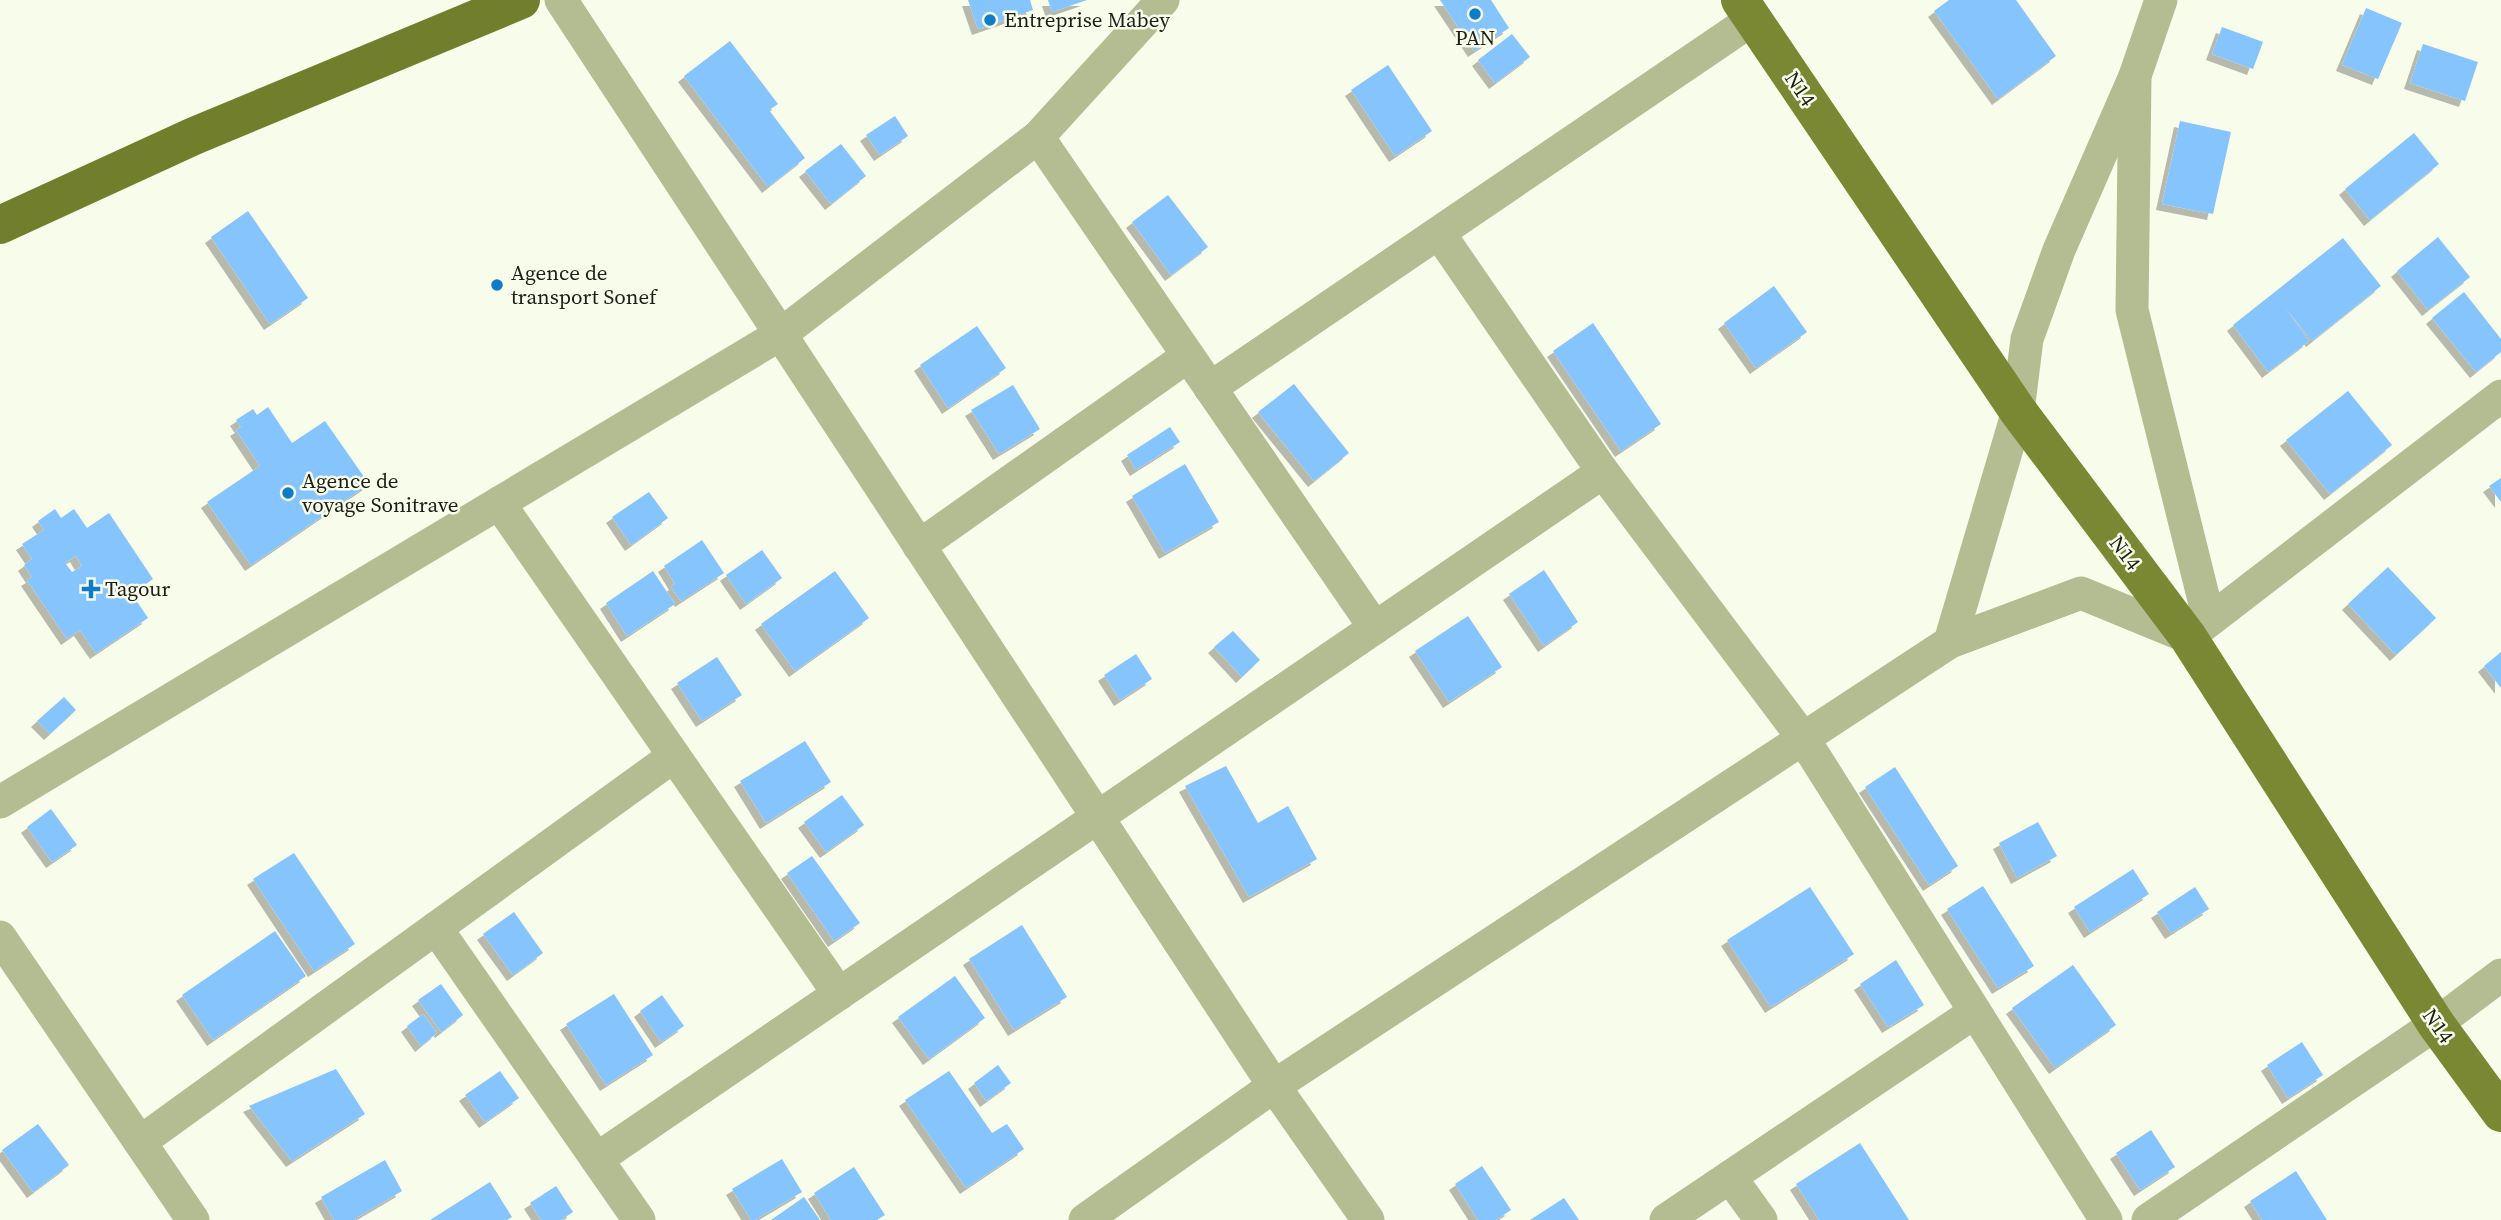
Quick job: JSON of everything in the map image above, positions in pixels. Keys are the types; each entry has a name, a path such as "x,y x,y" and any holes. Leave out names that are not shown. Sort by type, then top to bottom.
{"highway":[{"path":"0,225 194,136 521,0"}],"main road":[{"name":"N14","path":"1746,10 2018,411 2199,628 2436,1024 2501,1113"}],"street":[{"path":"561,0 1274,1086 1368,1220"},
{"path":"0,802 781,334 1038,137 1163,0"},
{"path":"1950,642 2018,411 2027,339 2059,250 2135,76 2161,0"},
{"path":"1210,388 1438,233 1746,10"},
{"path":"2135,76 2132,310 2199,628"},
{"path":"1038,137 1375,628"},
{"path":"1438,233 1603,472 1803,738 2106,1220"},
{"path":"919,545 1188,356"},
{"path":"2199,628 2501,396"},
{"path":"597,1159 1603,472"},
{"path":"499,503 839,994"},
{"path":"1085,1220 1274,1086 1950,642 2081,593 2199,628"},
{"path":"140,1142 674,756"},
{"path":"436,928 639,1220"},
{"path":"0,937 193,1220"},
{"path":"2148,1220 2436,1024 2501,975"},
{"path":"1666,1220 1975,1012"},
{"path":"1730,1177 1761,1220"}],"building":[{"name":"Entreprise Mabey","path":"968,0 1030,0 1033,10 978,29"},
{"path":"1048,0 1087,0 1052,12"},
{"name":"PAN","path":"1440,0 1491,0 1509,28 1474,51"},
{"path":"1949,0 2016,0 2056,56 1998,99 1934,11"},
{"path":"2366,8 2402,23 2378,79 2342,65"},
{"path":"2222,27 2263,42 2253,69 2212,54"},
{"path":"1512,34 1530,57 1495,83 1478,60"},
{"path":"730,41 778,104 769,110 805,158 768,187 684,76"},
{"path":"2423,44 2478,62 2465,101 2410,83"},
{"path":"1388,65 1432,131 1395,156 1351,90"},
{"path":"895,116 908,136 880,155 866,135"},
{"path":"2180,121 2231,132 2213,214 2162,204"},
{"path":"2414,133 2439,164 2370,220 2345,189"},
{"path":"841,144 866,176 831,204 805,171"},
{"path":"1168,195 1208,247 1171,275 1132,222"},
{"path":"248,211 308,298 270,324 211,237"},
{"path":"2438,237 2470,277 2428,310 2397,271"},
{"path":"2343,238 2381,286 2312,341 2284,306 2309,341 2268,372 2233,325"},
{"path":"1774,286 1807,332 1756,368 1724,323"},
{"path":"2464,292 2501,339 2501,352 2476,372 2432,318"},
{"path":"1593,323 1661,424 1621,451 1553,351"},
{"path":"977,326 1006,368 948,408 920,365"},
{"path":"1294,384 1349,453 1314,481 1258,412"},
{"path":"1013,385 1040,429 999,454 971,410"},
{"path":"2348,391 2392,445 2330,494 2286,440"},
{"name":"Agence de voyage Sonitrave","path":"268,407 292,443 325,421 369,484 251,565 207,502 260,466 236,430 241,427 236,420 253,409 257,415"},
{"path":"1170,427 1180,442 1136,470 1127,455"},
{"path":"1185,464 1219,522 1165,553 1132,496"},
{"path":"2501,478 2501,502 2489,486"},
{"path":"649,492 668,518 631,545 612,517"},
{"path":"55,509 61,518 74,509 87,528 109,513 153,579 132,594 148,618 96,653 80,630 67,639 27,580 32,577 24,565 32,559 22,544 44,530 38,521","holes":["76,556 82,566 72,572 65,563"]},
{"path":"702,540 724,573 681,601 671,587 675,584 664,566"},
{"path":"762,550 782,578 746,604 726,575"},
{"path":"2388,567 2436,618 2396,655 2348,604"},
{"path":"1544,570 1578,622 1544,646 1509,594"},
{"path":"653,571 675,604 627,636 606,603"},
{"path":"835,571 869,618 795,671 761,624"},
{"path":"1468,616 1502,667 1449,702 1415,651"},
{"path":"1233,631 1260,660 1242,677 1214,647"},
{"path":"2501,652 2501,688 2484,666"},
{"path":"1136,654 1152,679 1120,700 1104,675"},
{"path":"717,657 742,695 702,721 677,683"},
{"path":"64,697 76,710 50,734 37,721"},
{"path":"805,741 831,782 766,823 740,781"},
{"path":"1226,766 1258,823 1288,806 1317,859 1249,897 1185,786"},
{"path":"1895,767 1958,866 1929,885 1865,787"},
{"path":"842,795 864,825 826,852 804,822"},
{"path":"51,809 77,845 52,862 27,827"},
{"path":"2038,822 2057,856 2017,878 1999,843"},
{"path":"294,853 355,944 314,971 253,879"},
{"path":"812,856 860,923 834,941 787,873"},
{"path":"2133,869 2149,894 2090,932 2074,907"},
{"path":"1983,886 2034,966 1998,988 1947,909"},
{"path":"1810,887 1854,954 1771,1007 1727,940"},
{"path":"2195,887 2209,909 2171,933 2157,912"},
{"path":"514,912 543,953 513,975 483,934"},
{"path":"1022,925 1067,997 1014,1030 969,959"},
{"path":"275,931 306,976 213,1040 182,995"},
{"path":"1896,960 1924,1005 1888,1027 1860,984"},
{"path":"2073,965 2116,1025 2055,1068 2012,1008"},
{"path":"955,976 985,1018 929,1059 898,1017"},
{"path":"441,984 463,1015 441,1032 418,1000"},
{"path":"614,994 653,1055 606,1085 566,1024"},
{"path":"662,995 684,1026 661,1042 640,1011"},
{"path":"423,1014 437,1033 421,1046 407,1026"},
{"path":"2302,1042 2323,1075 2288,1098 2267,1065"},
{"path":"998,1065 1011,1083 986,1101 974,1083"},
{"path":"336,1069 365,1114 292,1161 249,1106"},
{"path":"500,1071 519,1098 485,1122 465,1095"},
{"path":"949,1071 992,1133 1007,1124 1024,1149 966,1188 905,1100"},
{"path":"38,1124 69,1165 33,1192 2,1150"},
{"path":"2151,1130 2175,1167 2140,1190 2116,1153"},
{"path":"1860,1143 1909,1220 1819,1220 1796,1184"},
{"path":"782,1159 802,1192 751,1220 732,1189"},
{"path":"385,1160 402,1191 353,1220 334,1220 321,1197"},
{"path":"1482,1166 1511,1210 1496,1220 1478,1220 1455,1184"},
{"path":"854,1167 885,1215 877,1220 831,1220 814,1193"},
{"path":"2296,1171 2327,1220 2262,1220 2250,1201"},
{"path":"490,1182 512,1217 507,1220 430,1220"},
{"path":"556,1186 573,1212 561,1220 541,1220 530,1203"},
{"path":"804,1197 820,1220 771,1220"},
{"path":"1564,1198 1579,1220 1530,1220"}],"place":[{"name":"PAN","path":"1475,14"},
{"name":"Entreprise Mabey","path":"990,20"},
{"name":"Agence de transport Sonef","path":"497,285"},
{"name":"Agence de voyage Sonitrave","path":"288,493"},
{"name":"Tagour","path":"91,589"}]}
